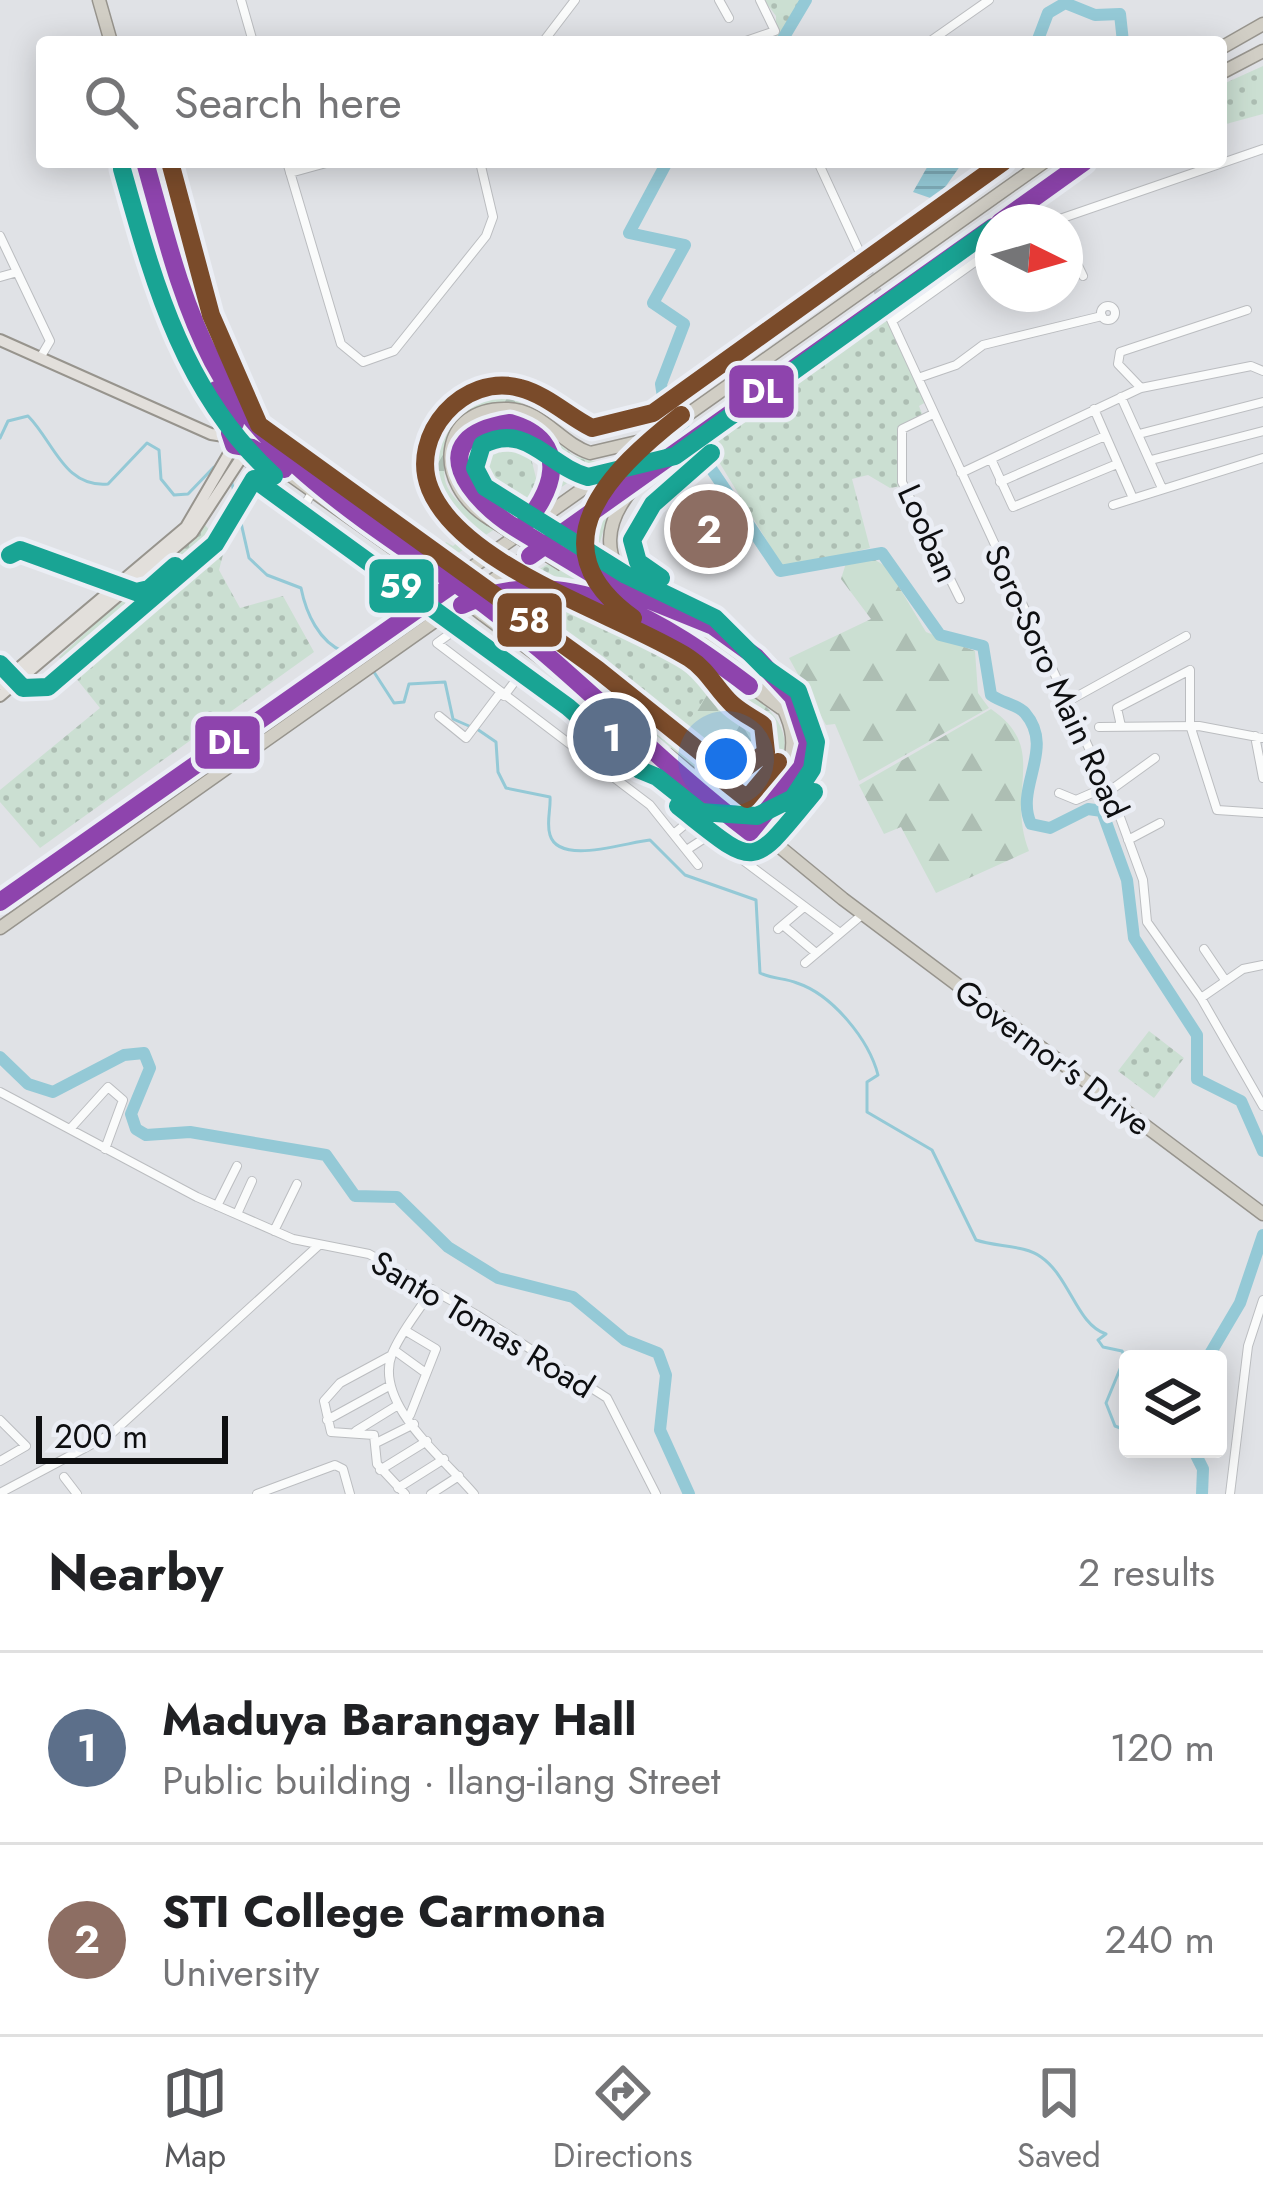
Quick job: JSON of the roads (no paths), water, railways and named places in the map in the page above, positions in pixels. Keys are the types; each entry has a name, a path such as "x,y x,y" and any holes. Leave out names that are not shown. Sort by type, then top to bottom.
{"highway":[{"path":"99,0 109,36"},
{"path":"1227,45 1263,24"},
{"path":"1227,71 1263,51"},
{"name":"Governor's Drive","path":"148,168 198,351 238,447 314,490 432,570"},
{"path":"0,902 1036,168"},
{"path":"1026,204 1076,168"},
{"path":"0,928 975,240"},
{"name":"Governor's Drive","path":"186,301 220,374 255,423 292,460 486,610 654,751 668,755 748,826 1260,1211"},
{"path":"663,435 590,453 524,412 482,414 457,436 450,468 460,496 614,596 689,621 728,645 759,675 790,728 791,756 748,826"},
{"path":"238,447 260,438 255,423"},
{"path":"238,447 255,423"},
{"path":"494,516 466,489 461,455 481,429 515,424 532,431 546,446 553,478 537,511 501,548"},
{"path":"637,592 614,568 608,542 619,507 649,471"},
{"path":"566,562 618,589 695,616 751,652 790,694 807,746 801,770 748,826"},
{"path":"476,596 523,583 572,590 675,634 781,708"},
{"path":"651,610 720,651 748,686"},
{"path":"712,797 753,792 776,781"},
{"path":"777,800 773,827 779,845"},
{"name":"Governor's Drive","path":"748,826 779,845 843,899"}],"main road":[{"path":"0,340 238,447 192,533 0,684"},
{"path":"0,696 31,664"}],"street":[{"path":"241,0 251,36"},
{"path":"548,36 575,0"},
{"path":"719,0 729,17"},
{"path":"760,0 776,32 763,36"},
{"path":"938,36 989,0"},
{"path":"1227,161 1263,148"},
{"path":"288,168 340,344 351,356 374,361 394,351 486,236 493,218 481,168"},
{"path":"821,168 867,268"},
{"path":"1083,212 1207,168"},
{"path":"0,236 50,341 40,358"},
{"name":"Soro-Soro Main Road","path":"975,262 890,317 1129,840 1145,889 1147,922 1201,998 1263,1106"},
{"path":"0,277 14,273"},
{"path":"1141,388 1118,364 1120,352 1247,310"},
{"path":"918,378 956,365 983,345 1102,316"},
{"path":"961,472 1141,388 1251,366 1263,371"},
{"path":"1121,397 1161,486"},
{"path":"1139,434 1263,402"},
{"path":"1094,410 1132,496"},
{"name":"Looban","path":"933,414 902,429 902,482 960,599"},
{"path":"1151,460 1263,431"},
{"path":"1000,482 1105,436"},
{"path":"238,447 303,508 409,588"},
{"path":"1113,505 1161,486 1263,458"},
{"path":"991,459 1010,506 1117,464"},
{"path":"303,508 314,490"},
{"path":"605,732 462,625 436,646 676,832 698,865"},
{"path":"1065,703 1186,635"},
{"path":"439,716 461,737 524,669"},
{"path":"1120,725 1117,708 1188,669 1190,725 1218,812 1263,813"},
{"path":"586,758 616,718"},
{"path":"1099,727 1190,725 1259,737 1263,778"},
{"path":"1059,793 1076,800 1107,789 1155,758"},
{"path":"676,832 712,797"},
{"path":"1129,840 1160,823"},
{"path":"688,849 748,826 744,861 840,933"},
{"path":"804,907 781,928 816,952"},
{"path":"805,963 863,914"},
{"path":"1204,949 1225,980"},
{"path":"1201,998 1225,980 1263,964"},
{"path":"70,1129 108,1087 123,1100 105,1149"},
{"name":"Santo Tomas Road","path":"0,1092 217,1206 274,1231 369,1254 433,1289 607,1398 656,1494"},
{"path":"217,1206 237,1166"},
{"path":"237,1214 252,1181"},
{"path":"274,1231 298,1184"},
{"path":"0,1493 111,1434 320,1244"},
{"path":"433,1289 393,1353 389,1386 398,1405 474,1494"},
{"path":"1230,1494 1248,1346 1263,1300"},
{"path":"376,1444 412,1420 423,1371 436,1349 406,1331"},
{"path":"393,1353 423,1371"},
{"path":"393,1353 328,1393 331,1432 374,1435 380,1470 401,1491 444,1459"},
{"path":"327,1420 389,1386"},
{"path":"355,1432 398,1405"},
{"path":"0,1420 26,1446 2,1458"},
{"path":"380,1470 428,1441"},
{"path":"257,1494 335,1465 343,1469 350,1494"},
{"path":"431,1494 459,1476"},
{"path":"64,1477 76,1494"}],"water":[{"path":"927,168 959,168 936,200 913,192"}],"waterway":[{"path":"785,36 806,0"},
{"path":"1039,36 1048,13 1065,3 1095,15 1120,14 1122,36"},
{"path":"664,168 629,233 685,245 653,303 684,324 661,384 663,397 780,571 882,553 940,635 983,646 991,695 1022,710 1037,740 1027,796 1031,824 1050,828 1088,809 1102,811 1127,880 1134,938 1197,1035 1197,1079 1241,1101 1263,1151"},
{"path":"0,438 8,421 28,416 70,471 81,479 108,484 147,443 159,450 161,479 174,495 188,494 214,467"},
{"path":"231,479 249,558 267,575 301,588 315,626 344,652"},
{"path":"372,669 394,703 404,702 409,684 445,682 453,719 469,726"},
{"path":"477,729 496,742 498,772 506,788 550,797 549,830 556,844 580,851 650,840 685,875 756,900 760,973 810,989 836,1008 858,1034 878,1075 867,1082 867,1112 932,1150 976,1240 1041,1257 1088,1321 1106,1334 1098,1340 1103,1347 1119,1350"},
{"path":"0,1057 28,1084 53,1092 124,1055 144,1053 150,1068 131,1114 136,1129 146,1135 190,1132 326,1155 355,1196 397,1197 448,1247 498,1278 573,1297 625,1340 658,1353 666,1375 660,1430 689,1494"},
{"path":"1212,1350 1240,1303 1263,1235"},
{"path":"1119,1372 1106,1403 1119,1428"},
{"path":"1198,1458 1203,1469 1202,1494"}],"tunnel":[{"path":"867,268 885,307"}],"place":[{"name":"STI College Carmona","path":"709,529"},
{"name":"Maduya Barangay Hall","path":"612,737"}]}
